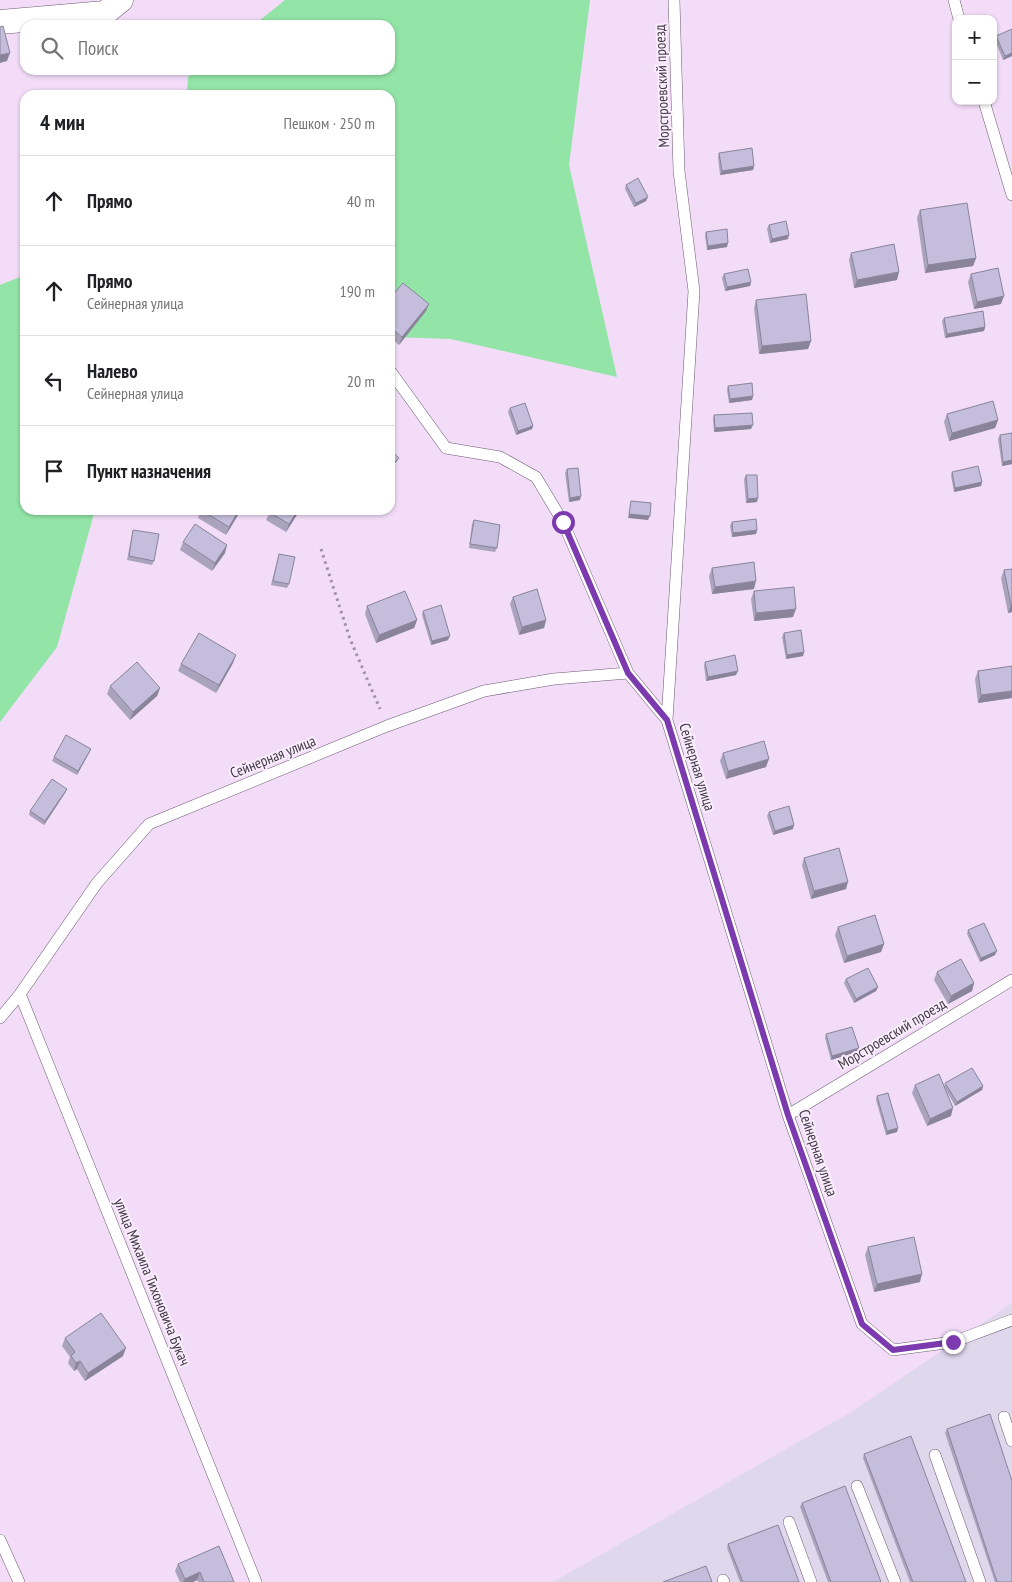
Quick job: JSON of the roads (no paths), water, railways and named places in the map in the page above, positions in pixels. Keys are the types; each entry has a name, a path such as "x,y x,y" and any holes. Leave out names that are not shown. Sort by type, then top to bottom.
{"street":[{"path":"23,20 105,13 121,0"},
{"path":"0,22 20,20"}],"lane":[{"name":"Морстроевский проезд","path":"667,720 694,292 679,171 674,0"},
{"path":"954,0 958,15"},
{"path":"985,105 1012,195"},
{"path":"395,378 446,448 500,457 536,478 563,522 628,673"},
{"name":"Сейнерная улица","path":"0,1018 20,994 97,883 149,824 388,726 484,691 554,679 628,673 667,720 788,1115 862,1324 893,1350 953,1342 1012,1320"},
{"name":"Морстроевский проезд","path":"788,1115 1012,980"},
{"name":"улица Михаила Тихоновича Букач","path":"20,994 256,1582"},
{"path":"1004,1417 1012,1441"},
{"path":"935,1455 980,1582"},
{"path":"857,1486 895,1582"},
{"path":"789,1522 811,1582"},
{"path":"0,1540 19,1582"}]}
